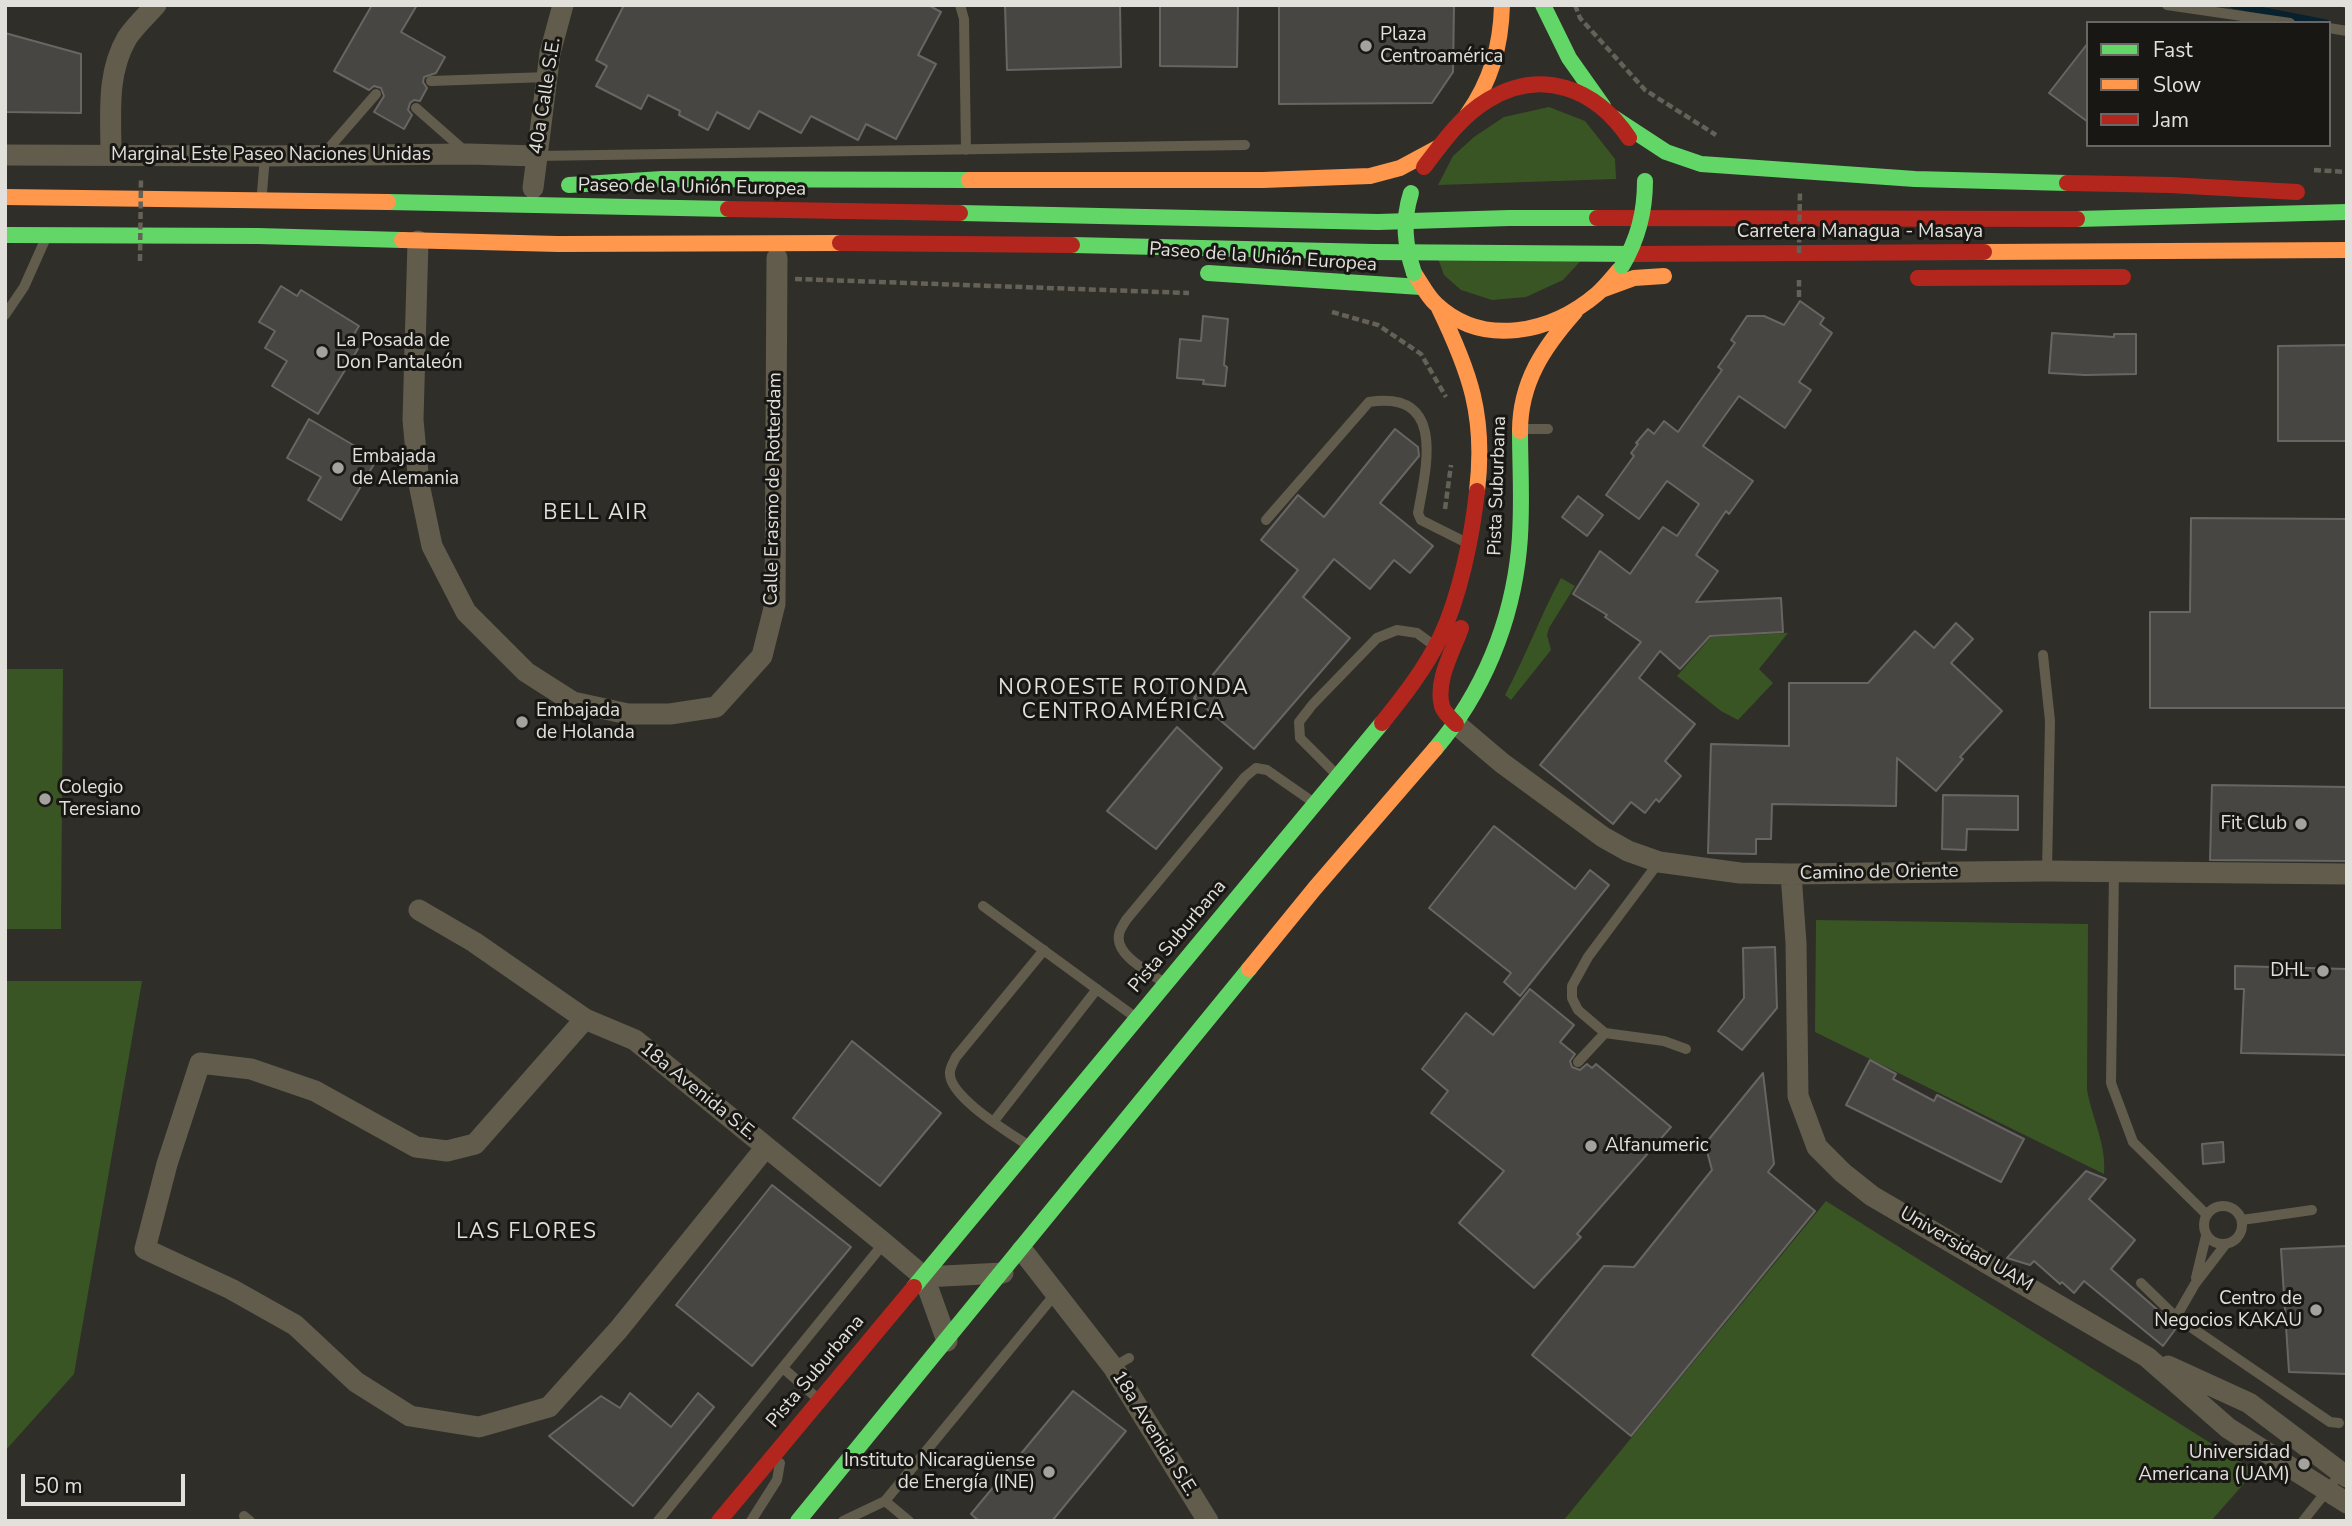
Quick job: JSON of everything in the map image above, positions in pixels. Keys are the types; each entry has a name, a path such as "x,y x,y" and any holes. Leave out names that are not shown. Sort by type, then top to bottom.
{"main road":[{"path":"1502,5 1498,52 1488,82 1480,98 1423,168 1405,211 1404,236 1417,280 1438,306 1462,323 1493,333 1534,328 1575,312 1604,289 1622,266 1640,235 1645,201 1644,176"},
{"path":"1544,5 1553,30 1571,61 1635,151"},
{"path":"1456,127 1488,100 1516,88 1553,85 1579,92 1666,152 1701,164 1915,179 2170,185 2319,192"},
{"path":"421,204 546,187 662,179 1263,180 1370,176 1399,168 1439,146"},
{"name":"Paseo de la Unión Europea","path":"5,197 262,199 1378,222"},
{"name":"Carretera Managua - Masaya","path":"1378,222 1509,218 2058,220 2347,212"},
{"name":"Paseo de la Unión Europea","path":"5,235 109,234 558,244 969,243 1373,252"},
{"name":"Paseo de la Unión Europea","path":"558,244 686,260"},
{"name":"Carretera Managua - Masaya","path":"1373,252 1688,254 2347,250"},
{"path":"712,260 777,269 804,259"},
{"name":"Paseo de la Unión Europea","path":"1189,273 1417,280"},
{"path":"1604,289 1646,276 1683,276"},
{"path":"1896,278 2146,277"},
{"name":"Pista Suburbana","path":"719,1521 1338,776 1413,681 1435,647 1449,620 1468,544 1478,500 1480,454 1476,402 1467,369 1438,306"},
{"name":"Pista Suburbana","path":"798,1521 1315,888 1456,724 1492,659 1511,599 1519,548 1520,429 1523,399 1528,382 1548,343 1575,312"},
{"path":"1456,724 1445,712 1442,704 1442,686 1475,578 1478,500"}],"street":[{"path":"111,155 111,80 128,36 156,5"},
{"name":"40a Calle S.E.","path":"546,187 537,156 550,53 563,5"},
{"name":"Marginal Este Paseo Naciones Unidas","path":"5,155 537,156"},
{"name":"Calle Erasmo de Rotterdam","path":"418,241 413,420 419,484 432,546 466,612 526,672 573,702 628,714 670,714 716,707 762,656 775,604 777,269"},
{"name":"Camino de Oriente","path":"1456,724 1502,763 1603,837 1628,851 1659,862 1740,873 1791,874 2347,874"},
{"name":"Universidad UAM","path":"1791,874 1796,943 1798,1096 1817,1147 1843,1173 1872,1196 2147,1357 2228,1428 2347,1503"},
{"name":"18a Avenida S.E.","path":"419,910 474,942 585,1019 635,1040 924,1277 947,1340"},
{"path":"585,1019 475,1144 447,1151 416,1147 315,1090 251,1069 200,1063 167,1164 145,1249 231,1289 295,1325 356,1382 410,1416 479,1427 549,1407 619,1329 766,1147"},
{"name":"18a Avenida S.E.","path":"1021,1250 1056,1293 1121,1363 1202,1518"},
{"path":"924,1277 1003,1273"},
{"path":"2147,1357 2249,1403 2344,1475"}],"lane":[{"path":"960,5 964,19 966,150"},
{"path":"2166,5 2276,21"},
{"path":"431,81 548,77"},
{"path":"322,156 376,94"},
{"path":"416,108 468,154"},
{"path":"537,156 1245,145"},
{"path":"262,199 265,156"},
{"path":"5,315 24,287 47,236"},
{"path":"1266,520 1369,402 1388,401 1405,406 1415,413 1426,430 1429,458 1418,513 1421,520 1468,544"},
{"path":"1520,429 1548,429"},
{"path":"1338,776 1300,738 1299,722 1321,695 1377,638 1396,630 1417,633 1435,647"},
{"path":"2043,655 2050,721 2047,872"},
{"path":"1165,984 1125,954 1119,943 1118,933 1245,777 1256,768 1267,770 1315,804"},
{"path":"1659,862 1588,957 1572,986 1572,998 1578,1010 1605,1032 1664,1041 1686,1049"},
{"path":"2113,872 2112,1083 2133,1142 2206,1214"},
{"path":"983,906 1138,1019"},
{"path":"1031,1148 964,1099 952,1085 949,1073 956,1057 1044,950"},
{"path":"994,1121 1097,989"},
{"path":"1578,1062 1605,1032"},
{"path":"2195,1284 2206,1236 2203,1225 2206,1214 2215,1207 2226,1206 2236,1211 2242,1220 2242,1231 2236,1241 2225,1245 2214,1243 2206,1236"},
{"path":"2242,1220 2312,1210"},
{"path":"658,1521 884,1243"},
{"path":"2176,1317 2195,1284 2225,1245"},
{"path":"2141,1283 2176,1317 2330,1422 2339,1423"},
{"path":"843,1521 885,1501 1056,1293"},
{"path":"782,1368 819,1400"},
{"path":"751,1521 777,1480 783,1443"},
{"path":"2303,1521 2326,1491 2344,1475"},
{"path":"885,1501 909,1521"}],"path":[{"path":"1575,5 1580,18 1644,90 1720,138"},
{"path":"140,261 141,177"},
{"path":"1799,253 1800,190"},
{"path":"777,269 1201,294"},
{"path":"1329,312 1378,325 1421,354 1449,401"},
{"path":"1443,531 1452,458"}],"green space":[{"path":"1549,107 1585,121 1615,159 1616,179 1438,185 1453,156 1474,137 1504,117"},
{"path":"1436,253 1587,254 1563,280 1526,297 1492,300 1461,290 1444,275"},
{"path":"1561,578 1575,586 1549,628 1547,635 1551,650 1511,700 1505,695"},
{"path":"1788,633 1759,669 1773,683 1738,720 1721,711 1677,676 1711,637"},
{"path":"5,669 63,669 61,929 5,929"},
{"path":"1816,920 2088,924 2087,1090 2101,1142 2104,1174 1815,1032"},
{"path":"5,981 142,981 74,1374 5,1451"},
{"path":"1826,1201 2255,1471 2211,1521 1563,1521"}],"building":[{"path":"372,5 417,5 401,32 445,57 436,73 424,77 423,82 427,88 420,101 414,100 410,103 408,110 412,115 404,129 374,112 384,96 381,88 374,86 369,90 334,71"},
{"path":"624,5 928,5 941,12 918,55 936,64 896,139 866,124 858,140 811,116 801,133 759,111 749,129 717,112 708,130 679,115 680,111 648,95 641,109 596,86 607,66 596,60"},
{"path":"1005,5 1120,5 1121,67 1007,70"},
{"path":"1160,5 1238,5 1237,67 1160,66"},
{"name":"Plaza Centroamérica","path":"1279,5 1454,5 1453,72 1432,103 1279,104"},
{"path":"5,33 81,54 81,113 5,112"},
{"path":"2086,46 2086,121 2049,93"},
{"path":"281,286 297,296 301,290 359,326 348,344 358,349 318,414 272,386 287,361 265,348 275,331 259,322"},
{"path":"1800,301 1824,318 1820,324 1832,333 1799,382 1811,390 1785,428 1739,396 1703,446 1753,481 1729,514 1726,511 1696,555 1718,571 1696,602 1781,598 1783,632 1710,636 1680,669 1660,651 1639,678 1695,724 1665,761 1681,776 1659,802 1656,799 1645,813 1631,802 1613,824 1540,765 1641,642 1605,617 1607,615 1573,594 1600,551 1630,574 1663,527 1677,536 1699,504 1667,481 1639,519 1606,495 1634,456 1631,453 1638,444 1636,443 1648,429 1654,434 1664,421 1678,432 1722,370 1718,367 1735,343 1731,340 1747,316 1764,316 1784,325"},
{"path":"1203,316 1228,319 1225,386 1203,384 1204,380 1177,378 1180,339 1201,341"},
{"path":"2052,333 2114,337 2114,334 2136,334 2136,374 2049,373"},
{"path":"2347,345 2347,441 2278,441 2278,346"},
{"name":"Embajada de Alemania","path":"309,419 377,459 341,520 308,500 321,477 287,458"},
{"path":"1395,429 1418,447 1419,456 1380,503 1433,546 1410,573 1394,560 1370,589 1334,559 1303,597 1350,638 1254,749 1194,698 1298,570 1261,540 1298,495 1324,517"},
{"path":"1578,496 1603,515 1587,536 1562,517"},
{"path":"2191,518 2347,519 2347,708 2150,708 2150,612 2190,612"},
{"path":"1956,623 1973,639 1951,663 2002,711 1960,757 1963,759 1936,791 1897,758 1896,806 1772,804 1771,839 1756,839 1756,854 1708,853 1711,744 1789,746 1789,683 1868,683 1915,631 1934,648"},
{"path":"1177,727 1222,768 1156,849 1107,811"},
{"path":"2212,785 2347,787 2347,861 2210,860"},
{"path":"1943,795 2018,796 2018,830 1967,829 1966,850 1942,849"},
{"path":"1494,826 1575,889 1590,870 1609,885 1520,996 1504,982 1511,973 1429,908"},
{"path":"1775,947 1777,1008 1742,1050 1718,1031 1744,998 1743,948"},
{"path":"2235,966 2347,969 2347,1055 2241,1053 2244,989 2235,989"},
{"path":"1530,989 1574,1025 1560,1042 1575,1054 1570,1061 1572,1067 1580,1070 1587,1064 1592,1068 1596,1064 1671,1127 1577,1234 1581,1237 1534,1288 1459,1223 1504,1171 1431,1113 1448,1091 1422,1069 1466,1013 1493,1035"},
{"path":"852,1041 941,1113 880,1186 793,1118"},
{"path":"1870,1060 1896,1074 1893,1079 1934,1101 1937,1095 2024,1139 2001,1182 1846,1105"},
{"path":"1763,1073 1774,1164 1768,1172 1815,1211 1631,1436 1532,1355 1604,1266 1634,1267 1712,1170 1705,1144"},
{"path":"2223,1142 2224,1162 2203,1164 2202,1144"},
{"path":"2086,1171 2106,1179 2089,1199 2135,1240 2111,1269 2177,1327 2163,1346 2084,1281 2074,1293 2034,1261 2030,1265 2007,1258"},
{"path":"772,1185 851,1247 752,1366 676,1305"},
{"name":"Centro de Negocios KAKAU","path":"2347,1246 2347,1374 2289,1372 2281,1249"},
{"name":"Instituto Nicaragüense de Energía (INE)","path":"1073,1391 1126,1431 1052,1521 979,1521 971,1514"},
{"path":"630,1393 671,1427 698,1393 714,1407 633,1506 549,1436 601,1396 620,1408"}],"waterway":[{"path":"2233,5 2316,21"}],"traffic: fast":[{"path":"1543,5 1569,58 1603,106"},
{"path":"1614,118 1666,152 1701,164 1915,179 2067,183"},
{"path":"569,185 662,179 969,180"},
{"path":"1622,266 1640,225 1645,181"},
{"path":"1411,193 1406,214 1406,233 1414,273"},
{"path":"388,202 728,209"},
{"path":"2077,219 2347,212"},
{"path":"960,213 1378,222 1597,218"},
{"path":"5,235 258,236 402,240"},
{"path":"1072,245 1373,252 1635,254"},
{"path":"1208,273 1421,287"},
{"path":"1435,749 1481,680 1510,603 1520,534 1520,431"},
{"path":"914,1287 1382,723"},
{"path":"798,1521 1249,969"}],"traffic: slow":[{"path":"1467,115 1493,63 1502,5"},
{"path":"969,180 1263,180 1370,176 1400,168 1439,147"},
{"path":"5,197 388,202"},
{"path":"402,240 558,244 840,243"},
{"path":"1984,252 2347,250"},
{"path":"1414,273 1433,301 1455,318 1495,330 1517,330 1538,326 1579,307 1597,294 1619,270"},
{"path":"1604,289 1634,278 1664,276"},
{"path":"1438,306 1459,352 1473,395 1479,440 1477,491"},
{"path":"1520,431 1521,413 1529,381 1553,338 1575,312"},
{"path":"1249,969 1435,749"}],"traffic: jam":[{"path":"1424,167 1453,130 1478,106 1508,90 1528,85 1566,88 1584,96 1601,107 1629,138"},
{"path":"2067,183 2297,192"},
{"path":"728,209 960,213"},
{"path":"1597,218 2077,219"},
{"path":"840,243 1072,245"},
{"path":"1635,254 1984,252"},
{"path":"1918,278 2123,277"},
{"path":"1382,723 1421,672 1447,622 1464,566 1477,491"},
{"path":"1456,724 1443,709 1440,696 1446,666 1461,628"},
{"path":"719,1521 914,1287"}],"place":[{"name":"Plaza Centroamérica","path":"1366,46"},
{"name":"La Posada de Don Pantaleón","path":"322,352"},
{"name":"Embajada de Alemania","path":"338,468"},
{"name":"Embajada de Holanda","path":"522,722"},
{"name":"Colegio Teresiano","path":"45,799"},
{"name":"Fit Club","path":"2301,824"},
{"name":"DHL","path":"2323,971"},
{"name":"Alfanumeric","path":"1591,1146"},
{"name":"Centro de Negocios KAKAU","path":"2316,1310"},
{"name":"Universidad Americana (UAM)","path":"2304,1464"},
{"name":"Instituto Nicaragüense de Energía (INE)","path":"1049,1472"}],"district":[{"name":"BELL AIR","path":"596,514"},
{"name":"NOROESTE ROTONDA CENTROAMÉRICA","path":"1124,701"},
{"name":"LAS FLORES","path":"527,1233"}]}
